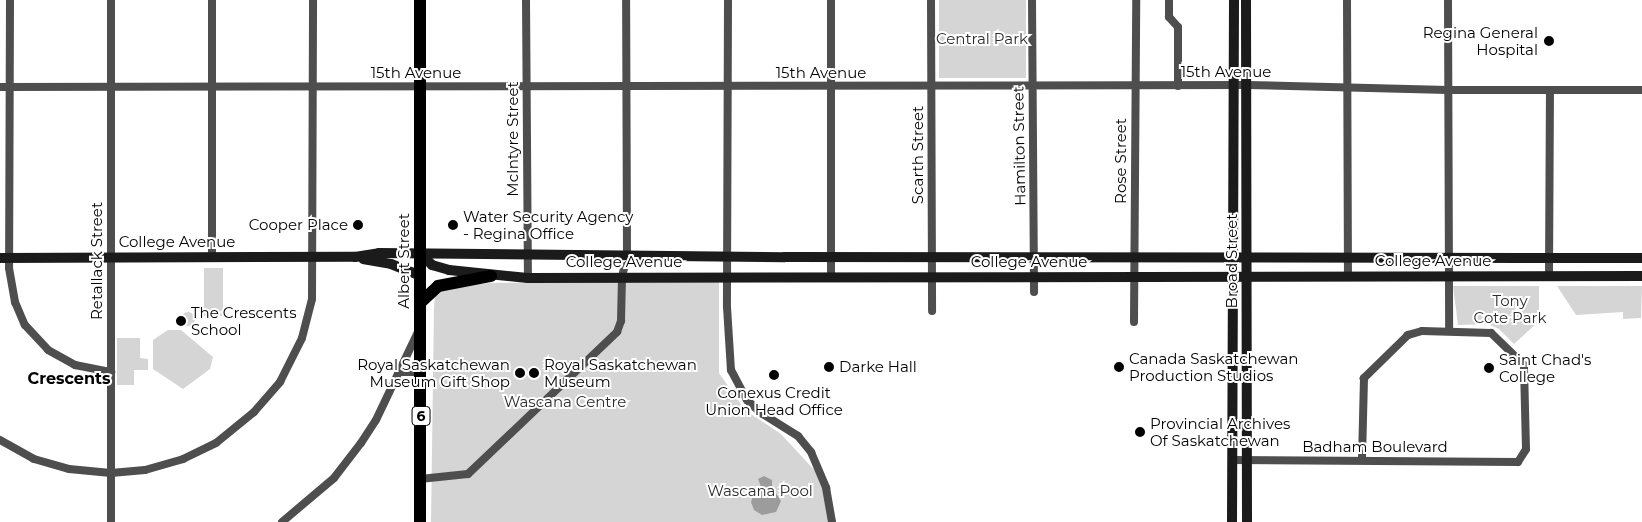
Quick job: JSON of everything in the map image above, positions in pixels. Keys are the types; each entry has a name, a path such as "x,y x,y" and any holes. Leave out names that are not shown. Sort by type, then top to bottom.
{"main road":[{"name":"Albert Street","path":"420,0 420,522"},
{"name":"Broad Street","path":"1232,522 1234,0"},
{"name":"Broad Street","path":"1246,0 1247,522"},
{"name":"College Avenue","path":"421,254 432,265 492,276 528,278 1642,276"},
{"name":"College Avenue","path":"5,258 355,257 421,254 1034,258 1135,256 1233,258 1642,258"},
{"name":"College Avenue","path":"355,257 391,264 421,276"},
{"path":"421,302 438,286 492,276"}],"street":[{"path":"10,0 5,258 15,302 32,335 48,350 75,365 111,372"},
{"name":"Retallack Street","path":"111,0 111,522"},
{"path":"212,0 212,257"},
{"path":"0,440 20,452 51,465 111,473 145,470 183,460 216,443 254,412 280,382 302,338 312,299 313,0"},
{"name":"McIntyre Street","path":"526,0 528,278"},
{"path":"420,479 468,474 617,332 621,321 622,277 627,256 626,0"},
{"path":"728,0 729,257 727,277 731,370 747,400 761,413 798,436 811,452 826,488 832,522"},
{"path":"830,276 831,0"},
{"name":"Scarth Street","path":"931,0 932,311"},
{"name":"Hamilton Street","path":"1032,0 1034,292"},
{"name":"Rose Street","path":"1134,322 1136,0"},
{"path":"1169,0 1169,17 1178,27 1178,86"},
{"path":"1347,0 1348,277"},
{"path":"1362,460 1364,378 1408,335 1449,331 1448,0"},
{"name":"15th Avenue","path":"0,87 1247,86 1448,90 1642,90"},
{"path":"1549,276 1550,90"},
{"path":"282,522 317,495 353,454 376,420 420,328"},
{"name":"Badham Boulevard","path":"1232,460 1518,462 1526,449 1524,365 1491,333 1449,331"},
{"path":"398,372 420,372"}],"green space":[{"name":"Central Park","path":"939,0 1026,0 1026,78 939,78"},
{"path":"204,268 223,268 223,316 204,316"},
{"name":"Wascana Centre","path":"719,281 719,373 745,410 781,434 830,487 836,522 431,522 434,307 435,295 442,288 489,283"},
{"name":"Tony Cote Park","path":"1453,286 1539,286 1539,311 1533,317 1537,323 1514,344 1499,329 1488,324 1458,325"},
{"path":"1557,286 1642,286 1641,318 1623,319 1623,312 1576,315"},
{"path":"188,312 193,314 195,319 193,324 188,326 183,324 181,319 183,314"},
{"path":"168,330 181,330 213,357 210,369 183,389 153,369 153,340"},
{"path":"117,338 140,338 140,358 148,359 148,370 134,370 134,385 117,385"}],"shaded area":[{"path":"764,476 772,480 772,487 781,501 776,512 762,515 754,510 751,502 754,492 761,487 758,479"}],"place":[{"name":"Regina General Hospital","path":"1549,41"},
{"name":"Cooper Place","path":"358,225"},
{"name":"Water Security Agency - Regina Office","path":"453,225"},
{"name":"The Crescents School","path":"181,321"},
{"name":"Darke Hall","path":"829,367"},
{"name":"Canada Saskatchewan Production Studios","path":"1119,367"},
{"name":"Saint Chad's College","path":"1489,368"},
{"name":"Royal Saskatchewan Museum Gift Shop","path":"520,373"},
{"name":"Royal Saskatchewan Museum","path":"534,373"},
{"name":"Conexus Credit Union Head Office","path":"774,375"},
{"name":"Provincial Archives Of Saskatchewan","path":"1140,432"}],"district":[{"name":"Crescents","path":"69,379"}],"park label":[{"name":"Wascana Pool","path":"760,491"}]}
